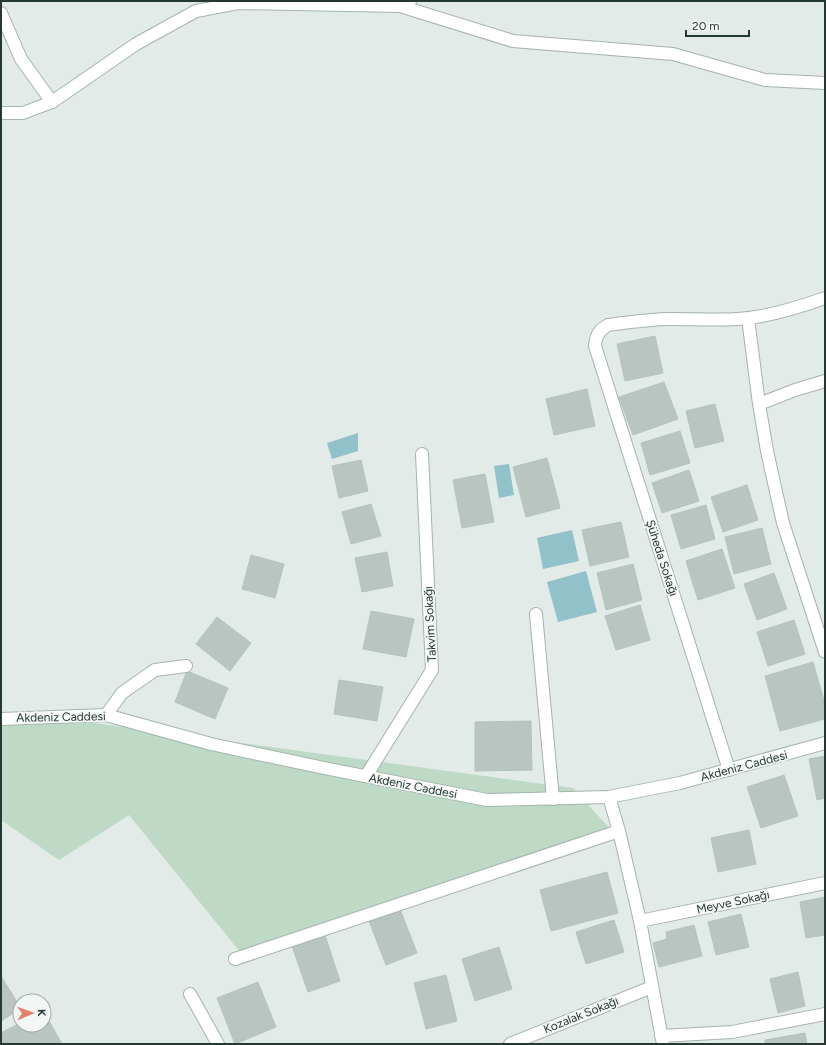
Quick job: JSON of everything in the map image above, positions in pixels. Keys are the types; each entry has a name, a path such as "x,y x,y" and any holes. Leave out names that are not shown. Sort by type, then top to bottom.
{"street":[{"path":"1,113 23,114 52,102 136,44 196,11 238,3 405,3 513,41 673,54 765,80 825,83"},
{"path":"1,13 21,59 52,102"},
{"path":"825,298 790,310 748,318 759,404 767,451 783,524 825,652"},
{"name":"Şüheda Sokağı","path":"729,770 595,346 595,339 598,333 608,325 648,320 722,320 748,318"},
{"path":"759,404 795,390 825,381"},
{"name":"Takvim Sokağı","path":"366,776 432,670 422,454"},
{"path":"536,614 553,799"},
{"path":"106,715 122,693 155,670 186,666"},
{"name":"Akdeniz Caddesi","path":"1,719 106,715 211,744 487,800 609,797 680,783 825,743"},
{"path":"609,797 619,831 640,921 662,1040 732,1032 825,1014"},
{"path":"235,959 619,831"},
{"name":"Meyve Sokağı","path":"640,921 825,883"},
{"name":"Kozalak Sokağı","path":"510,1044 652,987"},
{"path":"190,994 218,1044"}],"green space":[{"path":"50,717 573,788 611,830 245,958 129,815 59,860 1,820 1,718"}],"water":[{"path":"358,433 358,451 332,459 327,443"},
{"path":"509,464 514,495 499,498 494,466"},
{"path":"572,530 579,561 543,569 537,538"},
{"path":"586,571 597,612 558,622 547,582"}],"building":[{"path":"655,336 663,373 625,381 617,344"},
{"path":"664,382 678,419 633,435 619,397"},
{"path":"587,389 595,426 554,435 546,399"},
{"path":"715,404 724,441 695,448 686,411"},
{"path":"680,431 690,463 650,475 641,443"},
{"path":"547,458 560,508 526,517 513,467"},
{"path":"361,460 368,491 339,498 332,466"},
{"path":"689,470 699,501 662,513 652,483"},
{"path":"485,474 494,522 462,528 453,480"},
{"path":"747,485 758,520 723,532 711,497"},
{"path":"371,504 381,536 351,544 342,512"},
{"path":"706,505 715,539 681,549 671,515"},
{"path":"621,522 629,557 590,566 582,530"},
{"path":"762,528 771,564 734,574 725,537"},
{"path":"722,549 735,588 698,600 686,561"},
{"path":"387,552 393,586 362,592 355,558"},
{"path":"251,555 284,564 275,598 242,589"},
{"path":"633,564 642,600 606,610 597,573"},
{"path":"774,573 787,609 757,620 744,584"},
{"path":"640,605 650,640 616,650 605,616"},
{"path":"371,611 414,619 406,657 363,649"},
{"path":"217,617 251,643 230,671 196,644"},
{"path":"794,620 805,654 768,666 757,632"},
{"path":"813,662 825,704 825,719 780,731 765,676"},
{"path":"187,671 228,688 215,719 175,702"},
{"path":"339,680 383,687 377,721 334,714"},
{"path":"531,721 532,770 475,771 475,722"},
{"path":"825,756 825,798 817,800 809,759"},
{"path":"784,775 798,816 761,828 747,787"},
{"path":"749,830 756,864 718,872 711,838"},
{"path":"607,872 618,913 551,931 540,890"},
{"path":"825,897 825,935 806,938 800,902"},
{"path":"400,909 417,953 386,965 369,921"},
{"path":"741,914 749,947 716,955 708,922"},
{"path":"614,920 624,952 586,964 576,932"},
{"path":"694,925 702,956 659,967 653,943 667,939 666,932"},
{"path":"325,935 340,981 308,992 292,946"},
{"path":"499,947 512,989 475,1001 462,959"},
{"path":"798,972 805,1006 778,1013 770,979"},
{"path":"446,975 457,1021 426,1029 414,983"},
{"path":"1,976 12,994 12,1014 1,1021"},
{"path":"258,982 276,1027 235,1044 217,998"},
{"path":"52,1026 62,1044 1,1044 1,1033 12,1027 12,1033 52,1033"},
{"path":"805,1033 807,1044 765,1044 765,1040"}]}
